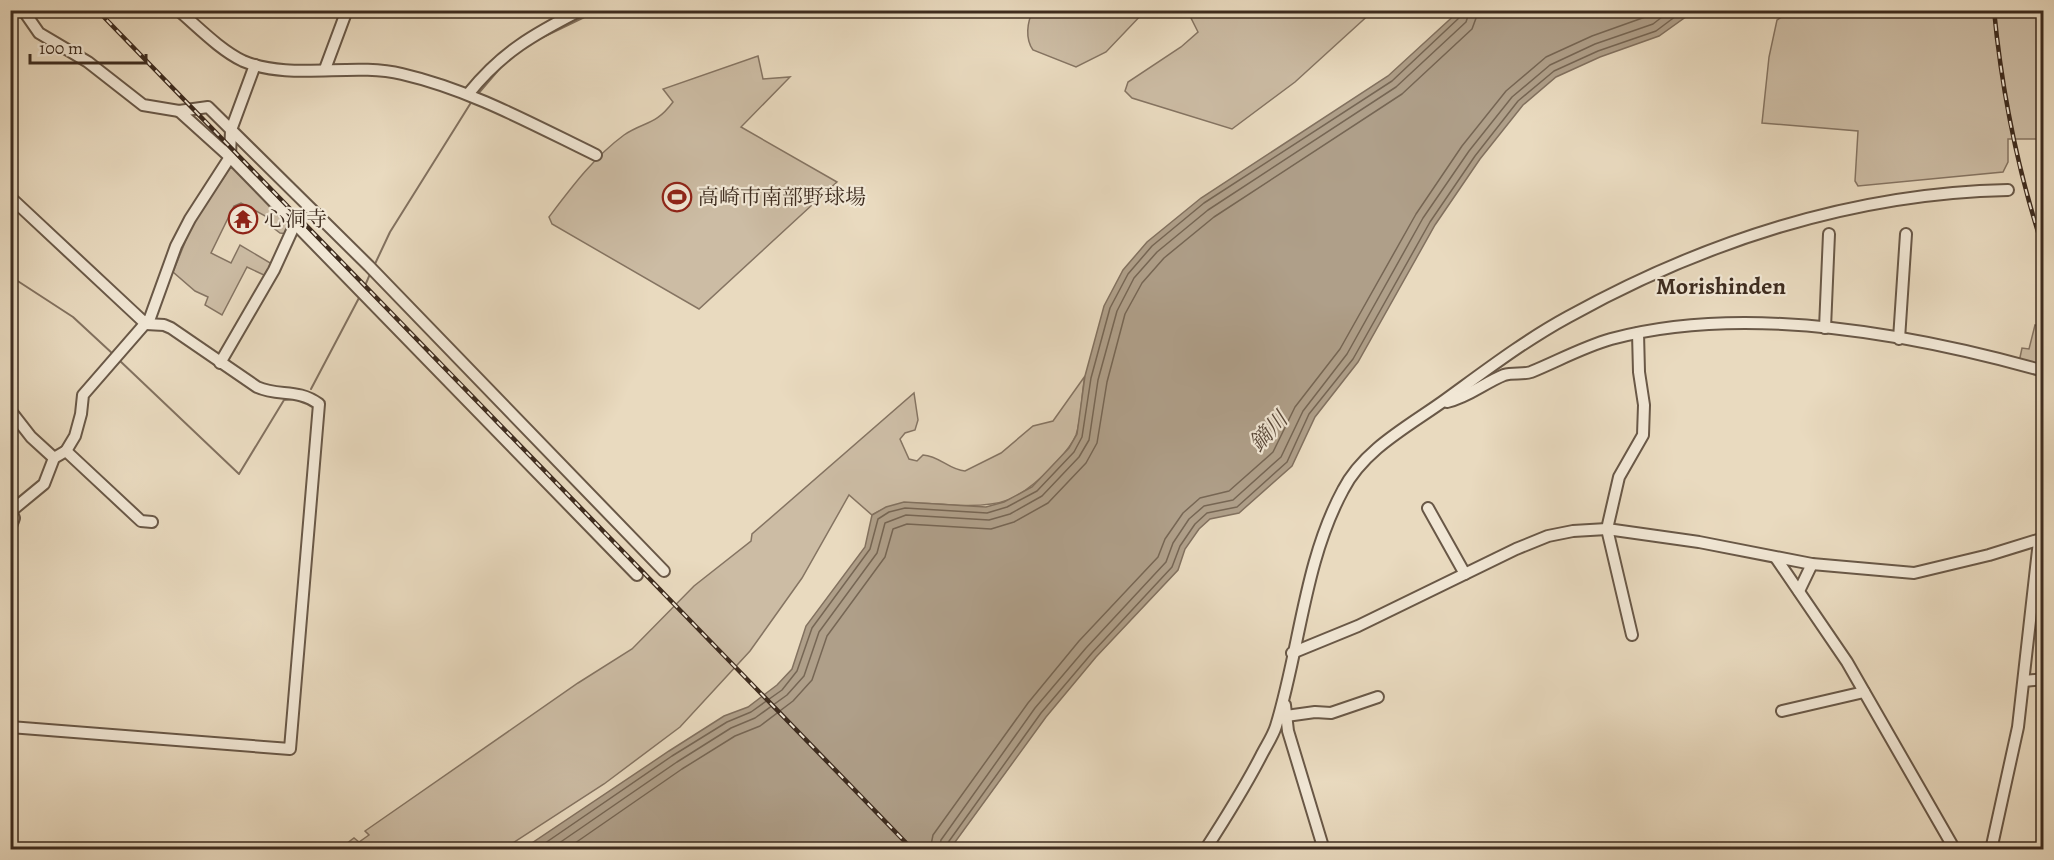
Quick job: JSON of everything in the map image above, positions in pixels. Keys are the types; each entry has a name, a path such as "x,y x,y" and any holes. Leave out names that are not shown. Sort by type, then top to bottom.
{"street":[{"path":"23,10 39,33 88,62 144,105 179,111 208,107 369,266 664,571"},
{"path":"178,10 227,50 255,65 268,68 399,73 468,93 596,155"},
{"path":"325,69 347,10"},
{"path":"468,93 489,68 525,39 581,10"},
{"path":"10,529 14,518 11,512 44,484 54,458 66,451 79,424 83,395 146,324 160,297 176,246 190,219 231,157 231,130 255,65"},
{"path":"179,111 231,157 637,574"},
{"path":"1205,849 1243,791 1282,717 1292,653 1326,527 1348,480 1362,463 1390,438 1506,356 1566,318 1689,258 1753,236 1866,204 1907,197 2008,190"},
{"path":"10,197 146,324 164,325 171,328 263,390 300,393 319,404 290,749 10,727"},
{"path":"220,363 274,270 295,224"},
{"path":"1825,328 1829,234"},
{"path":"1899,339 1906,234"},
{"path":"1440,403 1463,398 1505,375 1529,373 1569,353 1638,333 1695,325 1752,322 1851,329 1993,357 2043,371"},
{"path":"1632,635 1607,530 1619,477 1643,435 1644,405 1639,372 1638,333"},
{"path":"10,410 31,437 54,458"},
{"path":"66,451 141,521 152,522"},
{"path":"1428,508 1465,574"},
{"path":"1292,653 1358,626 1548,536 1607,530 1699,542 1812,564 1914,573 2041,539 2018,727 1991,849"},
{"path":"1776,558 1864,692 1955,849"},
{"path":"1798,591 1812,564"},
{"path":"2024,681 2043,679"},
{"path":"1782,711 1864,692"},
{"path":"1282,717 1316,712 1331,713 1378,697"},
{"path":"1282,717 1324,849"}],"shaded area":[{"path":"1033,11 1145,11 1106,52 1076,67 1033,50 1030,46 1028,31"},
{"path":"1197,11 1373,11 1295,82 1232,129 1132,98 1125,91 1128,82 1181,47 1198,32 1191,18"},
{"path":"1791,11 2043,11 2043,139 2008,139 2008,162 2003,172 1858,186 1855,181 1858,131 1762,123 1769,57 1777,20"},
{"path":"758,56 763,79 790,77 741,127 837,182 699,309 552,224 549,217 603,153 624,135 650,122 667,110 673,102 663,89"},
{"path":"230,168 235,168 290,226 288,234 280,233 267,223 269,218 241,203 234,206 211,253 231,263 240,245 272,264 266,276 247,267 222,315 205,305 208,297 195,291 173,272 192,225"},
{"path":"2035,325 2043,327 2042,367 2019,362 2022,348 2029,349"},
{"path":"1085,376 1079,421 1074,439 1042,477 1009,500 969,506 901,504 872,515 849,495 802,578 750,651 680,727 604,784 502,850 338,850 354,838 359,842 369,835 365,831 578,683 632,649 694,586 751,541 752,534 914,393 918,420 915,430 905,433 900,439 909,459 917,461 923,455 929,456 965,471 1001,453 1033,426 1053,421"}],"water":[{"name":"鏑川","path":"1459,11 1694,11 1659,36 1600,57 1556,77 1523,105 1480,159 1435,225 1358,362 1315,417 1292,466 1239,513 1210,519 1199,529 1185,549 1178,570 1096,657 1046,717 950,849 523,849 669,751 724,716 748,707 777,685 792,669 806,626 865,547 872,515 886,507 904,502 986,507 1004,502 1032,487 1069,448 1077,434 1085,376 1104,306 1123,270 1147,242 1201,198 1388,76"}],"waterway":[{"path":"539,39 599,10"},
{"path":"477,95 501,67"},
{"path":"374,266 390,232 472,101"},
{"path":"364,288 370,274"},
{"path":"10,276 73,317 113,354"},
{"path":"311,389 360,296"},
{"path":"119,360 239,474 284,400 295,399"}],"railway":[{"path":"97,10 913,850"},
{"path":"1994,10 2012,132 2026,192 2044,251"}],"place":[{"name":"高崎市南部野球場","path":"677,197"},
{"name":"心洞寺","path":"243,219"}],"district":[{"name":"Morishinden","path":"1721,286"}]}
